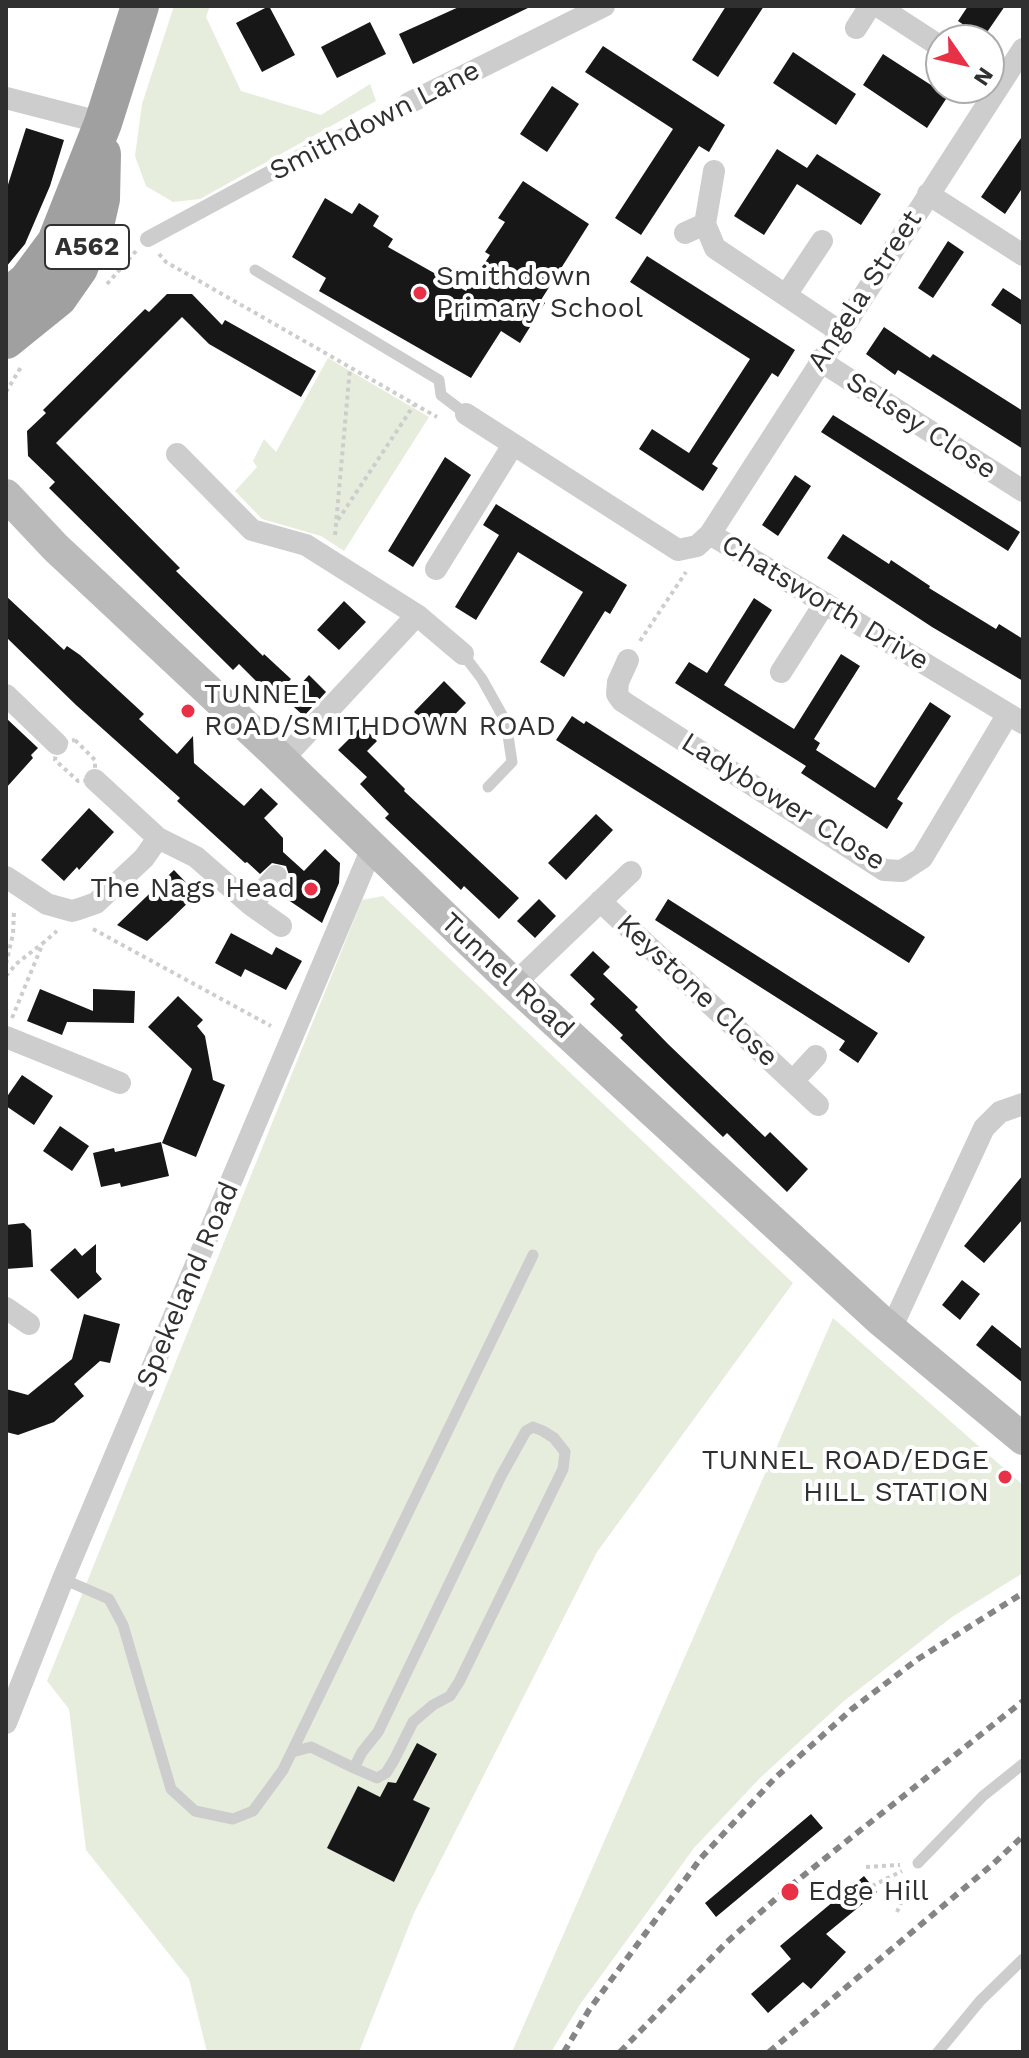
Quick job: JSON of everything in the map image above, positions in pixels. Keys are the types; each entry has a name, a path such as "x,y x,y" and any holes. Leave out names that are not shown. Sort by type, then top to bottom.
{"highway":[{"name":"A562","path":"10,332 45,311 79,268 94,230 101,199 103,123 140,6"}],"main road":[{"name":"Tunnel Road","path":"6,495 56,548 514,984 886,1324 1023,1439"}],"street":[{"name":"Smithdown Lane","path":"148,239 328,142 356,131 604,6"},
{"path":"856,28 870,6"},
{"path":"878,6 925,37"},
{"name":"Angela Street","path":"1005,69 1023,49"},
{"path":"6,98 103,123"},
{"name":"Angela Street","path":"703,540 928,194 981,104"},
{"path":"714,171 695,229 715,248 839,331"},
{"path":"928,194 1023,255"},
{"path":"786,295 822,241"},
{"name":"Selsey Close","path":"819,360 1023,491"},
{"name":"Chatsworth Drive","path":"466,414 678,550 703,540 825,603 1016,718"},
{"path":"436,569 513,445"},
{"path":"177,454 252,530 306,545 417,615 463,654"},
{"path":"781,672 825,603"},
{"path":"282,760 417,615"},
{"name":"Ladybower Close","path":"628,660 618,682 617,694 622,701 884,870 902,871 922,858 1016,718"},
{"path":"6,695 57,744"},
{"path":"95,780 158,838 196,857 251,905 281,926"},
{"path":"10,879 38,899 76,910 96,903 144,858 158,838"},
{"name":"Spekeland Road","path":"6,1723 63,1579 372,848"},
{"name":"Keystone Close","path":"514,984 631,872"},
{"path":"251,905 276,876"},
{"name":"Keystone Close","path":"600,901 818,1105"},
{"path":"8,1030 120,1083"},
{"name":"Keystone Close","path":"793,1081 816,1056"},
{"path":"886,1324 984,1128 1000,1112 1023,1104"},
{"path":"6,1308 29,1324"}],"lane":[{"path":"255,270 439,380 441,395 466,414"},
{"path":"463,654 482,679 506,722 512,762 488,787"},
{"path":"63,1579 109,1599 123,1625 171,1789 195,1811 233,1819 253,1811 283,1770 533,1255"},
{"path":"292,1752 311,1747 354,1768 377,1778 386,1773 413,1722 433,1705 450,1696 563,1469 565,1452 554,1438 543,1431 533,1427 526,1431 501,1476 378,1732 354,1768"},
{"path":"918,1863 983,1796 1023,1764"},
{"path":"938,2052 980,2001 1023,1959"}],"path":[{"path":"181,271 445,421 466,414"},
{"path":"332,561 350,368"},
{"path":"336,523 414,405"},
{"path":"628,660 688,569 703,540"},
{"path":"75,740 95,760 95,780 78,781 55,760 57,744 75,740"},
{"path":"6,964 15,913 10,879"},
{"path":"6,976 16,964 68,922 76,910 83,924 293,1037"},
{"path":"8,1030 43,943"},
{"path":"866,1867 918,1863"},
{"path":"872,1886 918,1863"},
{"path":"897,1912 918,1863"}],"green space":[{"path":"174,6 210,6 206,17 241,91 321,115 370,84 376,101 200,199 173,202 146,186 135,156 142,104"},
{"path":"328,358 429,417 344,551 321,536 262,519 235,491 257,467 253,461 264,439 276,452"},
{"path":"383,896 793,1283 597,1552 414,1913 359,2052 207,2052 189,1979 86,1850 69,1709 47,1681 362,900"},
{"path":"833,1318 1023,1485 1023,1573 952,1617 844,1701 760,1778 694,1848 581,2003 551,2052 512,2052"}],"building":[{"path":"269,6 295,55 262,72 236,23"},
{"path":"461,6 532,6 413,64 399,34"},
{"path":"726,6 764,6 718,77 692,60"},
{"path":"968,6 1005,6 993,24 962,24 958,21"},
{"path":"370,22 386,54 337,78 321,47"},
{"path":"603,46 725,125 709,152 699,146 641,235 615,218 673,129 585,72"},
{"path":"793,52 856,94 836,125 773,83"},
{"path":"883,54 925,81 925,104 943,104 927,128 863,85"},
{"path":"552,86 579,104 547,152 520,134"},
{"path":"26,128 64,140 50,186 25,244 6,267 6,191"},
{"path":"1023,135 1023,187 1005,214 981,197"},
{"path":"777,149 807,168 817,154 881,194 861,225 797,184 764,235 734,216"},
{"path":"523,181 589,224 541,300 545,303 520,343 501,331 471,378 319,291 326,278 292,257 325,198 352,214 359,203 379,216 373,226 393,239 388,247 466,291 490,255 485,252 505,222 498,218"},
{"path":"948,241 964,252 933,298 918,288"},
{"path":"647,256 795,350 778,377 772,373 712,464 718,468 703,491 639,449 652,429 689,453 750,359 630,282"},
{"path":"1003,288 1023,301 1023,326 991,305"},
{"path":"167,294 192,294 222,325 225,320 316,371 301,397 209,344 182,317 56,443 180,568 176,571 263,656 291,679 273,698 239,664 233,670 49,488 55,482 28,456 27,431 46,413 43,410 145,309 149,312"},
{"path":"884,327 930,358 933,354 1023,411 1023,449 898,370 895,375 866,354"},
{"path":"833,415 1020,532 1008,551 821,432"},
{"path":"445,457 471,475 413,567 388,551"},
{"path":"795,475 811,486 778,536 762,525"},
{"path":"496,504 627,585 610,614 605,611 564,677 540,662 583,592 518,552 476,620 455,607 499,535 483,525"},
{"path":"843,534 889,564 891,560 929,588 996,629 999,624 1023,639 1023,681 932,627 827,558"},
{"path":"6,596 64,650 67,646 80,655 144,714 139,719 177,754 193,736 194,763 244,806 261,788 278,804 264,818 283,838 283,852 304,871 325,849 340,863 339,883 322,923 281,895 290,878 286,866 272,863 260,874 245,863 177,801 180,798 6,637"},
{"path":"754,598 772,610 724,685 794,729 841,654 860,666 814,739 820,743 816,750 875,788 930,702 951,716 897,799 903,803 887,829 801,773 806,766 675,683 689,662 707,673"},
{"path":"344,601 366,622 339,650 317,630"},
{"path":"309,675 326,692 304,716 286,700"},
{"path":"444,681 466,703 436,734 414,712"},
{"path":"572,716 584,724 586,721 925,937 909,963 556,740"},
{"path":"6,718 38,748 6,788"},
{"path":"362,726 377,741 367,751 404,791 519,898 499,919 464,886 461,890 385,818 389,814 360,784 367,777 338,750"},
{"path":"89,808 114,832 79,870 77,867 64,881 41,860"},
{"path":"596,814 613,830 566,880 548,863"},
{"path":"174,870 197,894 168,922 147,941 117,925"},
{"path":"539,899 556,916 535,938 517,921"},
{"path":"668,899 878,1033 858,1063 839,1050 845,1041 655,920"},
{"path":"231,933 272,955 276,947 302,961 286,990 245,969 241,977 215,963"},
{"path":"593,951 610,967 603,974 638,1007 635,1010 668,1044 765,1137 770,1132 808,1169 787,1192 727,1133 723,1137 620,1038 623,1035 590,1004 595,999 570,975"},
{"path":"40,989 93,1011 93,989 135,991 134,1023 67,1022 62,1035 27,1021"},
{"path":"178,996 203,1020 197,1026 205,1036 213,1080 225,1085 196,1157 162,1143 192,1069 148,1027"},
{"path":"22,1075 53,1096 34,1125 6,1106 6,1098"},
{"path":"60,1126 89,1146 72,1171 43,1151"},
{"path":"161,1142 169,1176 121,1187 120,1183 101,1187 93,1153 114,1148 115,1152"},
{"path":"1023,1175 1023,1219 984,1263 964,1246"},
{"path":"24,1223 31,1230 33,1267 6,1269 6,1225"},
{"path":"96,1244 96,1272 102,1279 78,1299 50,1270 75,1248 82,1256"},
{"path":"962,1280 980,1294 960,1320 942,1305"},
{"path":"84,1314 120,1324 110,1363 100,1361 74,1384 84,1396 54,1422 18,1435 6,1432 6,1389 28,1395 72,1359"},
{"path":"992,1325 1023,1350 1023,1383 976,1345"},
{"path":"417,1743 437,1754 413,1800 430,1808 394,1882 327,1848 358,1786 380,1797 388,1782 396,1783"},
{"path":"811,1814 823,1828 716,1917 705,1903"},
{"path":"864,1876 877,1892 826,1934 846,1952 811,1989 803,1982 768,2013 751,1994 791,1959 780,1946"}],"railway":[{"path":"564,2052 589,2010 701,1858 774,1779 852,1709 918,1659 1023,1593"},
{"path":"620,2052 727,1942 789,1887 1023,1701"},
{"path":"769,2052 1023,1836"}],"place":[{"name":"Smithdown Primary School","path":"420,293"},
{"name":"TUNNEL ROAD/SMITHDOWN ROAD","path":"188,711"},
{"name":"The Nags Head","path":"311,889"},
{"name":"TUNNEL ROAD/EDGE HILL STATION","path":"1005,1477"},
{"name":"Edge Hill","path":"790,1892"}]}
